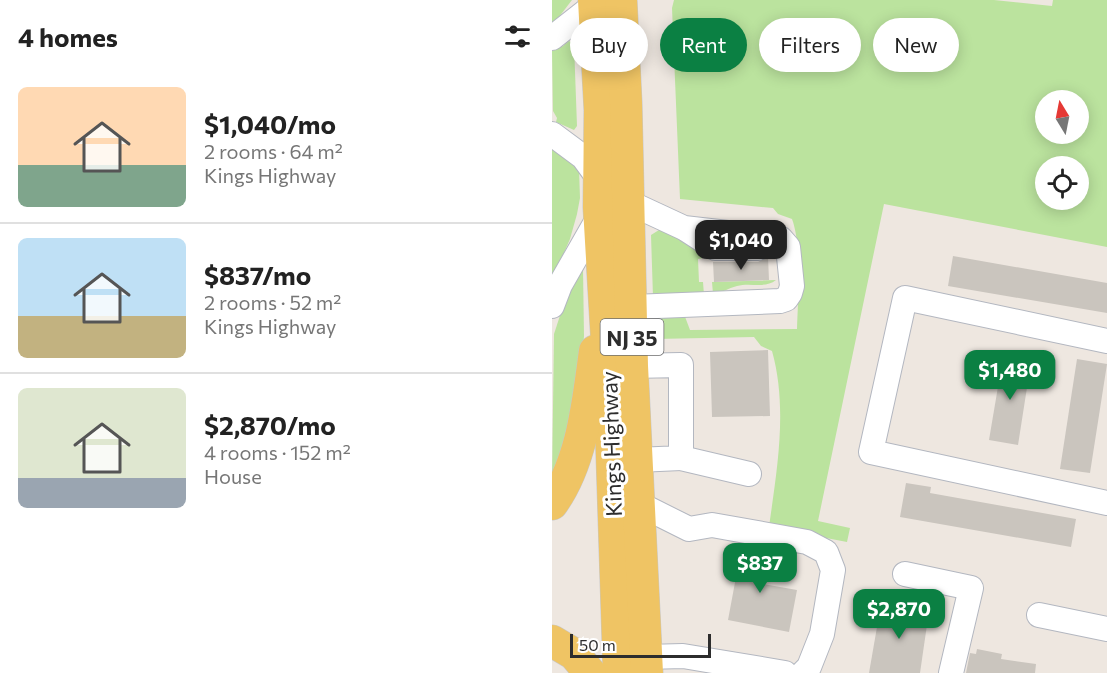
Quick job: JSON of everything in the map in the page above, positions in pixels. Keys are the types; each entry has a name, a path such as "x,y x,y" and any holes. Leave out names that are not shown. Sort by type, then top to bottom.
{"main road":[{"name":"Kings Highway","path":"603,2 599,179 603,293 610,394 619,673"},
{"name":"Kings Highway","path":"603,2 625,67 632,366 646,665"},
{"path":"552,504 572,464 581,434 603,293"},
{"path":"552,641 574,654 590,673"}],"lane":[{"path":"552,38 603,2"},
{"path":"554,135 584,157 599,179"},
{"path":"628,202 684,228 781,239 788,247 792,286 786,299 780,301 632,307"},
{"path":"552,306 560,285 600,215"},
{"path":"1107,341 905,298 871,452 1107,503"},
{"path":"632,366 681,365 681,458"},
{"path":"637,460 681,458 749,474"},
{"path":"639,504 688,529 712,525 807,542 826,552 833,570 822,633 809,667 803,673"},
{"path":"905,574 971,588 951,673"},
{"path":"1039,615 1107,629"},
{"path":"646,665 682,656 785,673"}],"green space":[{"path":"552,0 572,0 552,26"},
{"path":"674,0 994,0 1052,6 1053,0 1107,0 1107,247 884,204 818,521 850,528 847,542 769,527 780,439 779,394 772,351 761,346 754,337 655,339 654,321 658,315 684,314 690,330 797,329 798,258 792,219 778,214 773,208 680,199 675,72 747,72 747,18 672,18"},
{"path":"570,42 570,72 575,72 577,126 574,130 556,122 557,118 553,111 552,51"},
{"path":"552,146 579,169 580,198 570,239 552,280"},
{"path":"659,230 702,249 703,258 698,259 699,282 703,282 704,295 653,297 651,235"},
{"path":"583,268 584,336 578,400 552,480 554,334 569,288"},
{"path":"776,280 762,285 737,286 713,294 712,282"}],"building":[{"path":"953,256 1107,283 1107,313 948,286"},
{"path":"768,257 769,280 714,282 713,262 758,262"},
{"path":"768,350 770,416 712,417 710,352"},
{"path":"1003,357 1031,362 1018,445 989,440"},
{"path":"1077,359 1107,364 1090,473 1060,469"},
{"path":"906,483 931,487 930,493 1076,519 1071,547 900,517"},
{"path":"742,545 769,550 763,584 797,590 789,632 728,620"},
{"path":"881,604 929,611 920,673 869,673"},
{"path":"977,649 1002,654 1001,659 1036,664 1035,673 966,673 970,653 976,654"}]}
